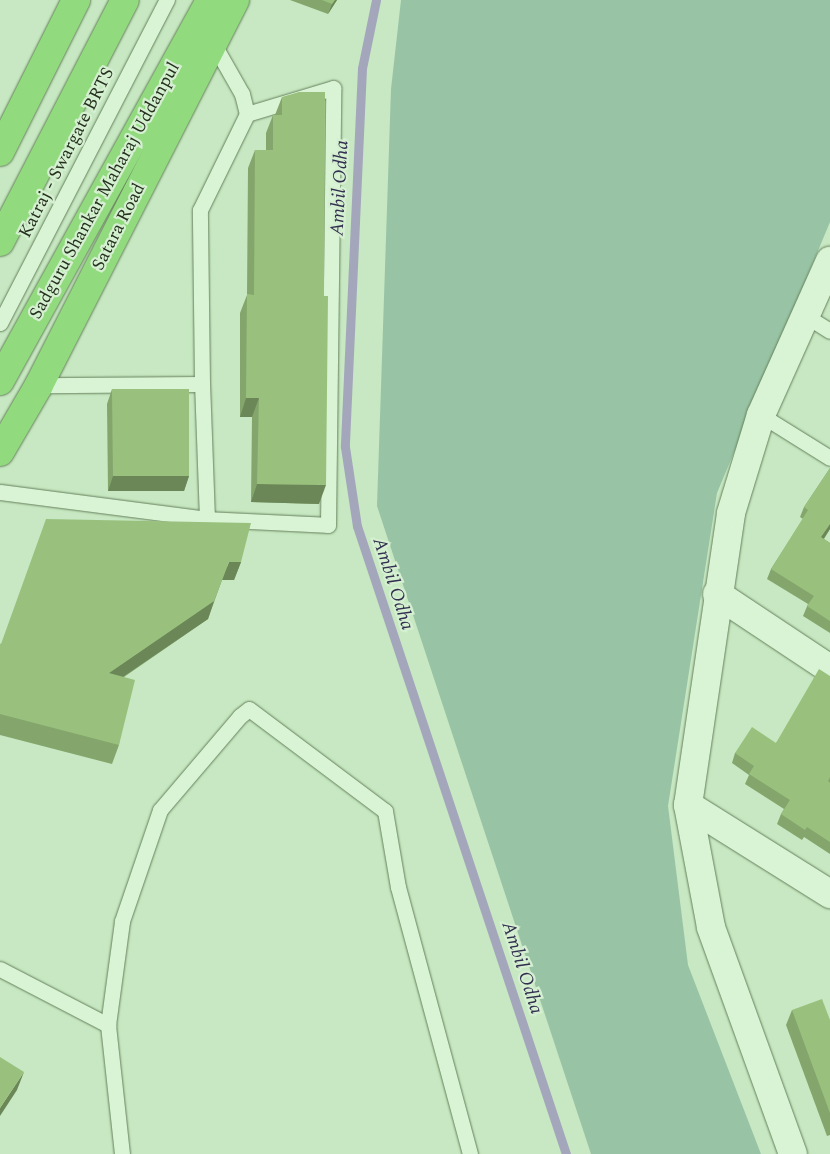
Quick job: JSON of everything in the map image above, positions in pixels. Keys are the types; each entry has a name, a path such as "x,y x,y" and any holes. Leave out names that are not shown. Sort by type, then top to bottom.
{"highway":[{"path":"0,152 76,0"},
{"path":"0,242 124,0"},
{"name":"Sadguru Shankar Maharaj Uddanpul","path":"0,381 210,0"},
{"name":"Satara Road","path":"0,452 39,385 234,0"}],"street":[{"path":"793,1154 711,927 688,805 717,594 731,513 761,415 806,316 824,294 830,261"},
{"path":"717,594 830,669"},
{"path":"688,805 830,894"}],"lane":[{"name":"Katraj - Swargate BRTS","path":"0,323 167,0"},
{"path":"207,519 202,384 200,210 247,114 242,94 213,43"},
{"path":"0,492 207,519 328,525 333,88 247,114"},
{"path":"806,316 830,330"},
{"path":"39,385 202,384"},
{"path":"761,415 830,458"},
{"path":"122,1154 108,1025 122,920 160,810 240,716 249,709 385,811 398,887 470,1154"},
{"path":"0,969 108,1025"}],"green space":[{"path":"401,0 830,0 830,222 717,493 668,806 688,965 761,1154 591,1154 377,506 391,89"}],"building":[{"path":"322,0 335,0 332,4"},
{"path":"299,92 325,92 324,296 328,296 326,485 257,484 259,398 246,398 247,294 254,295 255,150 273,150 273,115 282,115 282,97"},
{"path":"112,389 189,389 189,476 113,476"},
{"path":"830,468 830,524 821,537 830,543 830,621 807,606 814,596 771,569 808,510 804,507"},
{"path":"46,519 251,523 241,562 229,562 214,601 109,673 135,680 119,745 0,714 0,644"},
{"path":"819,669 830,676 830,777 828,781 830,783 830,842 807,827 805,830 781,814 790,800 749,774 754,766 735,753 752,727 776,743"},
{"path":"822,999 830,1020 830,1113 792,1010"},
{"path":"0,1057 24,1072 0,1108"}],"waterway":[{"name":"Ambil Odha","path":"376,0 362,68 345,447 357,526 566,1154"}]}
